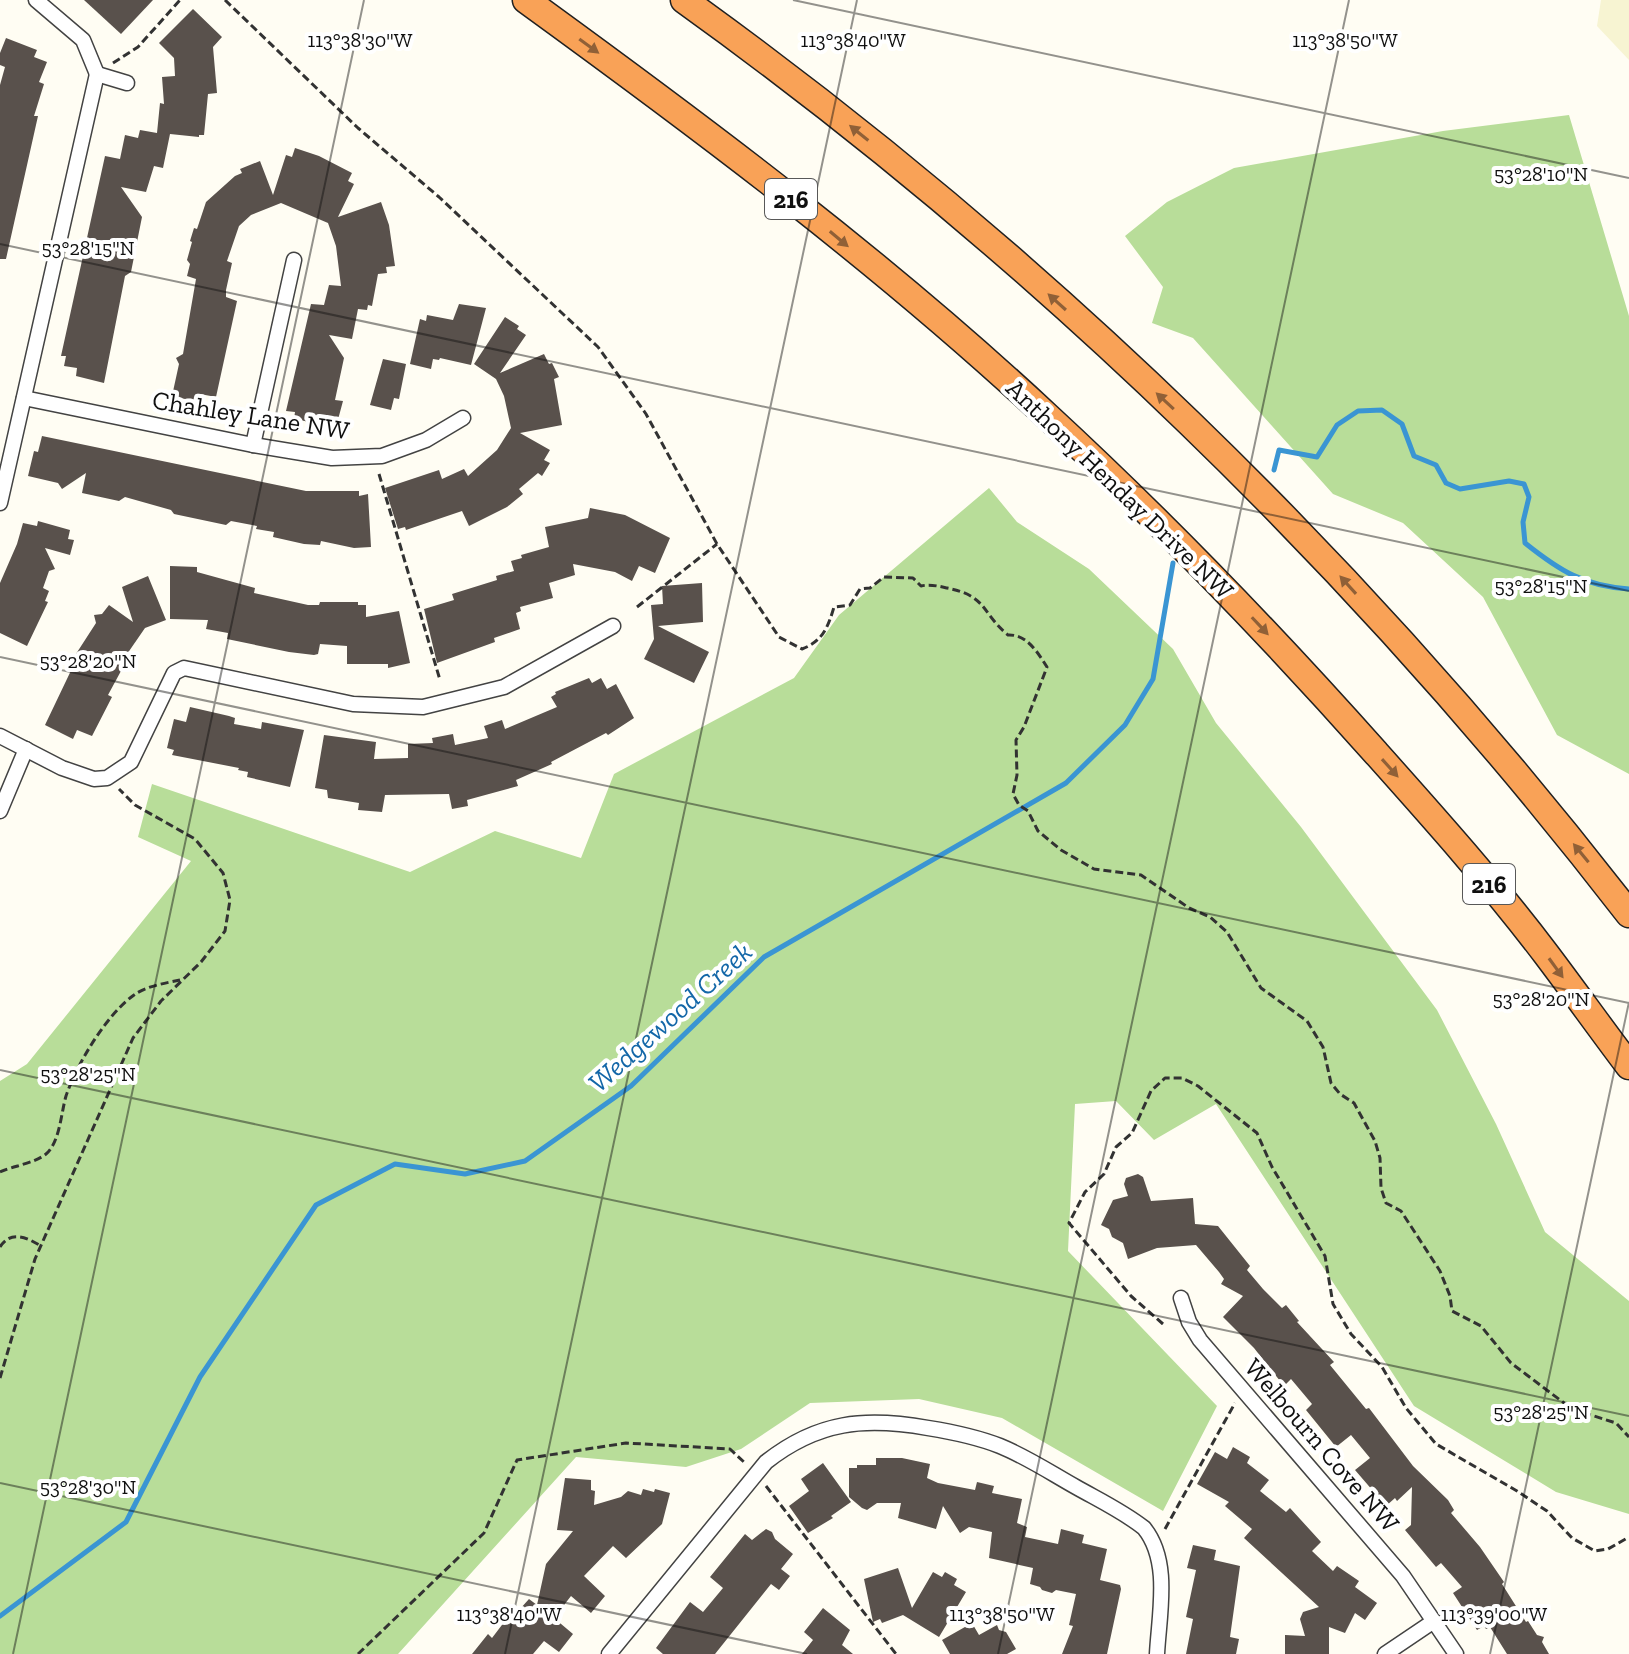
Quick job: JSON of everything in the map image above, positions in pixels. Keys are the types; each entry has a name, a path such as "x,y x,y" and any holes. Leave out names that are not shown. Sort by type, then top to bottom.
{"highway":[{"name":"Anthony Henday Drive NW","path":"526,0 691,119 793,200 955,334 1045,414 1210,574 1338,710 1435,819 1545,952 1629,1066"},
{"path":"684,0 811,93 975,228 1213,445 1298,530 1401,642 1502,758 1629,914"}],"street":[{"path":"0,503 97,74 83,40 36,0"},
{"path":"97,74 127,83"},
{"path":"253,445 294,260"},
{"name":"Chahley Lane NW","path":"24,398 332,458 382,456 426,440 463,418"},
{"path":"0,736 62,768 94,779 107,778 131,762 174,673 184,668 353,704 423,707 504,687 613,626"},
{"path":"0,811 26,749"},
{"name":"Welbourn Cove NW","path":"1181,1298 1189,1322 1200,1340 1403,1576 1456,1654"},
{"path":"609,1654 756,1473 778,1453 796,1442 842,1424 877,1421 948,1431 1001,1446 1144,1528 1156,1544 1160,1574 1157,1654"},
{"path":"1385,1654 1434,1621"}],"path":[{"path":"97,74 138,47 180,0"},
{"path":"225,0 358,128 439,197 598,347 646,414 717,544 779,637 802,649 812,645 828,630 834,607 850,605 860,589 870,588 884,577 913,578 921,586 929,584 968,592 984,605 999,628 1028,642 1047,667 1030,715 1016,740 1017,775 1013,794 1019,805 1028,811 1038,831 1061,850 1094,869 1141,875 1189,908 1210,917 1227,932 1261,988 1307,1021 1323,1047 1331,1083 1354,1103 1375,1141 1386,1203 1401,1211 1440,1271 1452,1311 1481,1326 1511,1363 1572,1409 1616,1423 1629,1437"},
{"path":"379,474 440,680"},
{"path":"637,607 717,544"},
{"path":"0,1378 41,1246 133,1038 161,1001 201,962 225,931 230,900 223,873 195,839 135,805 107,778"},
{"path":"0,1172 46,1154 53,1141 66,1095 82,1063 102,1029 134,994 184,979"},
{"path":"1163,1324 1131,1296 1069,1223 1085,1192 1104,1174 1116,1147 1132,1133 1151,1091 1165,1078 1182,1078 1198,1086 1257,1133 1272,1167 1325,1256 1333,1304 1351,1334 1382,1367 1406,1408 1436,1444 1547,1511 1572,1538 1595,1551 1608,1549 1629,1537"},
{"path":"0,1247 14,1236 24,1236 41,1246"},
{"path":"1156,1544 1243,1389"},
{"path":"358,1654 484,1533 517,1460 626,1443 730,1449 756,1473 896,1654"}],"shaded area":[{"path":"1601,0 1629,0 1629,60 1597,26"}],"green space":[{"path":"1569,115 1629,316 1629,774 1557,735 1483,597 1403,523 1333,494 1193,338 1152,323 1163,287 1125,236 1167,202 1234,168 1443,131"},
{"path":"989,488 1017,522 1089,569 1173,649 1216,723 1301,827 1437,1010 1496,1124 1545,1232 1629,1301 1629,1514 1556,1492 1414,1406 1216,1104 1154,1140 1116,1101 1075,1104 1068,1251 1217,1406 1163,1511 1002,1418 919,1399 810,1403 741,1449 686,1467 576,1457 398,1654 0,1654 0,1081 27,1064 191,861 138,837 152,784 410,872 495,831 581,858 614,774 794,678 839,615"}],"building":[{"path":"84,0 153,0 121,34"},
{"path":"193,9 222,37 213,47 217,93 208,94 204,135 170,134 163,168 154,166 146,192 121,187 142,217 131,272 125,276 104,383 76,376 77,368 64,366 66,356 61,356 105,156 120,159 125,135 138,138 140,130 157,133 160,103 164,104 162,77 175,76 174,58 159,43"},
{"path":"6,38 37,50 34,57 47,62 39,82 44,84 34,116 38,116 6,259 0,259 0,85 5,67 0,65 0,53"},
{"path":"295,148 352,173 348,181 354,184 338,217 381,202 389,225 395,266 386,267 387,273 378,274 372,306 368,305 367,310 358,309 352,339 329,335 344,358 335,400 343,401 336,427 294,419 295,412 286,411 311,304 324,305 329,285 341,286 336,246 328,223 281,203 251,215 239,226 227,261 232,263 226,297 237,301 216,397 200,394 198,402 172,396 179,364 176,358 183,354 196,279 187,276 190,241 206,202 242,173 240,169 260,161 273,195 286,155 292,157"},
{"path":"459,304 486,308 471,365 440,358 433,359 431,369 410,364 420,319 426,321 427,315 453,320"},
{"path":"505,317 526,335 500,373 544,354 559,377 554,379 562,425 520,433 550,450 544,460 550,463 542,476 538,473 519,489 523,494 507,507 469,526 462,511 406,530 405,527 398,529 385,488 439,470 442,479 464,469 468,476 497,450 511,428 504,396 496,379 474,364"},
{"path":"383,359 406,364 399,399 394,398 391,410 370,405"},
{"path":"42,436 306,491 359,491 359,496 368,494 371,547 354,548 321,541 320,545 304,544 273,537 274,532 256,529 257,526 231,521 226,525 174,514 171,510 125,497 119,501 82,493 86,473 62,489 58,483 28,476 34,451 38,452"},
{"path":"590,508 625,515 670,538 655,573 639,566 632,581 615,572 573,564 575,575 549,583 553,598 520,607 521,611 516,613 520,629 494,638 495,642 437,663 424,609 454,600 452,594 497,580 496,576 514,571 511,561 549,547 545,527 588,518"},
{"path":"38,521 70,530 68,539 74,540 70,555 45,548 55,569 49,571 43,588 49,591 45,601 48,602 27,646 0,633 0,583 23,523 37,526"},
{"path":"170,566 197,567 197,572 255,588 254,593 308,605 358,602 358,605 366,605 366,617 399,611 410,663 388,668 388,664 347,664 347,646 320,644 318,654 314,655 289,652 227,639 228,633 206,629 208,620 170,619"},
{"path":"148,576 166,620 145,628 125,657 128,658 108,695 112,697 92,736 77,730 73,739 45,725 77,658 74,657 96,623 94,615 102,614 109,605 133,622 122,587"},
{"path":"702,583 703,622 658,626 709,652 694,683 644,659 654,639 651,605 663,604 662,586"},
{"path":"589,678 592,683 601,678 607,689 616,684 634,718 608,735 606,733 552,764 516,780 518,786 467,800 468,806 452,809 449,794 385,795 382,812 358,810 359,803 328,798 327,790 315,788 324,735 376,742 374,759 408,758 408,744 433,743 432,738 453,734 455,745 488,738 484,726 502,720 505,729 557,707 551,697 555,692"},
{"path":"190,707 235,718 234,724 261,729 262,722 304,730 290,787 247,777 248,772 239,768 172,755 174,750 167,748 174,719 186,722"},
{"path":"1138,1174 1143,1177 1151,1201 1193,1198 1195,1224 1218,1226 1250,1266 1247,1270 1263,1289 1282,1308 1286,1305 1297,1322 1334,1362 1330,1365 1366,1409 1369,1408 1413,1466 1448,1500 1454,1510 1451,1513 1480,1547 1526,1622 1537,1635 1544,1637 1542,1642 1549,1654 1507,1654 1490,1627 1477,1630 1453,1593 1462,1587 1441,1563 1436,1567 1405,1530 1411,1525 1412,1487 1397,1501 1395,1498 1386,1506 1355,1470 1370,1458 1351,1435 1336,1447 1306,1410 1312,1404 1291,1379 1284,1386 1254,1348 1223,1317 1243,1296 1221,1284 1224,1279 1196,1245 1157,1248 1128,1259 1123,1243 1101,1225 1113,1200 1128,1196 1124,1184 1126,1178"},
{"path":"1233,1447 1250,1457 1247,1463 1269,1480 1260,1491 1286,1512 1290,1508 1321,1542 1312,1551 1333,1571 1337,1566 1359,1581 1355,1587 1377,1603 1365,1620 1355,1613 1345,1633 1329,1627 1329,1654 1285,1654 1285,1635 1305,1636 1300,1619 1303,1612 1319,1607 1244,1538 1252,1529 1225,1506 1229,1502 1197,1484 1215,1452 1227,1459"},
{"path":"876,1458 902,1458 930,1464 927,1478 938,1483 975,1490 977,1482 994,1486 992,1493 1022,1499 1017,1523 1027,1527 1025,1537 1058,1544 1061,1529 1084,1535 1082,1543 1107,1549 1100,1580 1120,1585 1121,1589 1107,1654 1062,1654 1073,1626 1069,1625 1076,1594 1042,1590 1030,1584 1033,1568 989,1558 992,1532 969,1527 960,1533 943,1506 936,1529 898,1518 901,1503 877,1503 867,1510 849,1497 849,1468 876,1465"},
{"path":"823,1463 851,1502 831,1516 833,1518 808,1533 789,1506 809,1491 801,1479"},
{"path":"565,1478 591,1480 591,1490 595,1491 594,1505 621,1497 628,1491 641,1495 643,1489 670,1493 662,1524 626,1558 613,1546 584,1576 605,1596 591,1613 571,1596 554,1618 573,1634 559,1652 544,1641 533,1654 472,1654 488,1634 492,1638 508,1617 511,1619 529,1599 537,1605 546,1564 573,1531 557,1530"},
{"path":"766,1529 793,1554 781,1569 790,1576 779,1590 771,1584 715,1654 663,1654 656,1648 690,1602 703,1612 723,1588 710,1577 745,1534 752,1540"},
{"path":"1193,1545 1216,1550 1214,1560 1240,1566 1230,1637 1239,1639 1236,1654 1186,1654 1193,1619 1186,1617 1196,1570 1187,1568"},
{"path":"898,1568 912,1608 933,1572 942,1577 945,1572 957,1579 954,1585 966,1592 939,1637 903,1615 882,1623 880,1619 873,1622 864,1579"},
{"path":"823,1608 850,1630 842,1645 853,1654 802,1654 813,1640 804,1632"},
{"path":"972,1623 979,1635 997,1625 999,1630 1006,1632 1016,1649 1007,1654 950,1654 942,1640"}],"waterway":[{"name":"Wedgewood Creek","path":"1274,470 1279,450 1317,457 1337,425 1358,411 1382,410 1402,424 1414,456 1436,465 1446,483 1460,489 1509,481 1524,484 1529,497 1523,522 1525,543 1538,553 1586,581 1629,589"},
{"name":"Wedgewood Creek","path":"0,1616 126,1522 200,1377 316,1205 395,1164 465,1174 525,1161 631,1086 764,957 1066,783 1125,725 1153,679 1173,563"}]}
